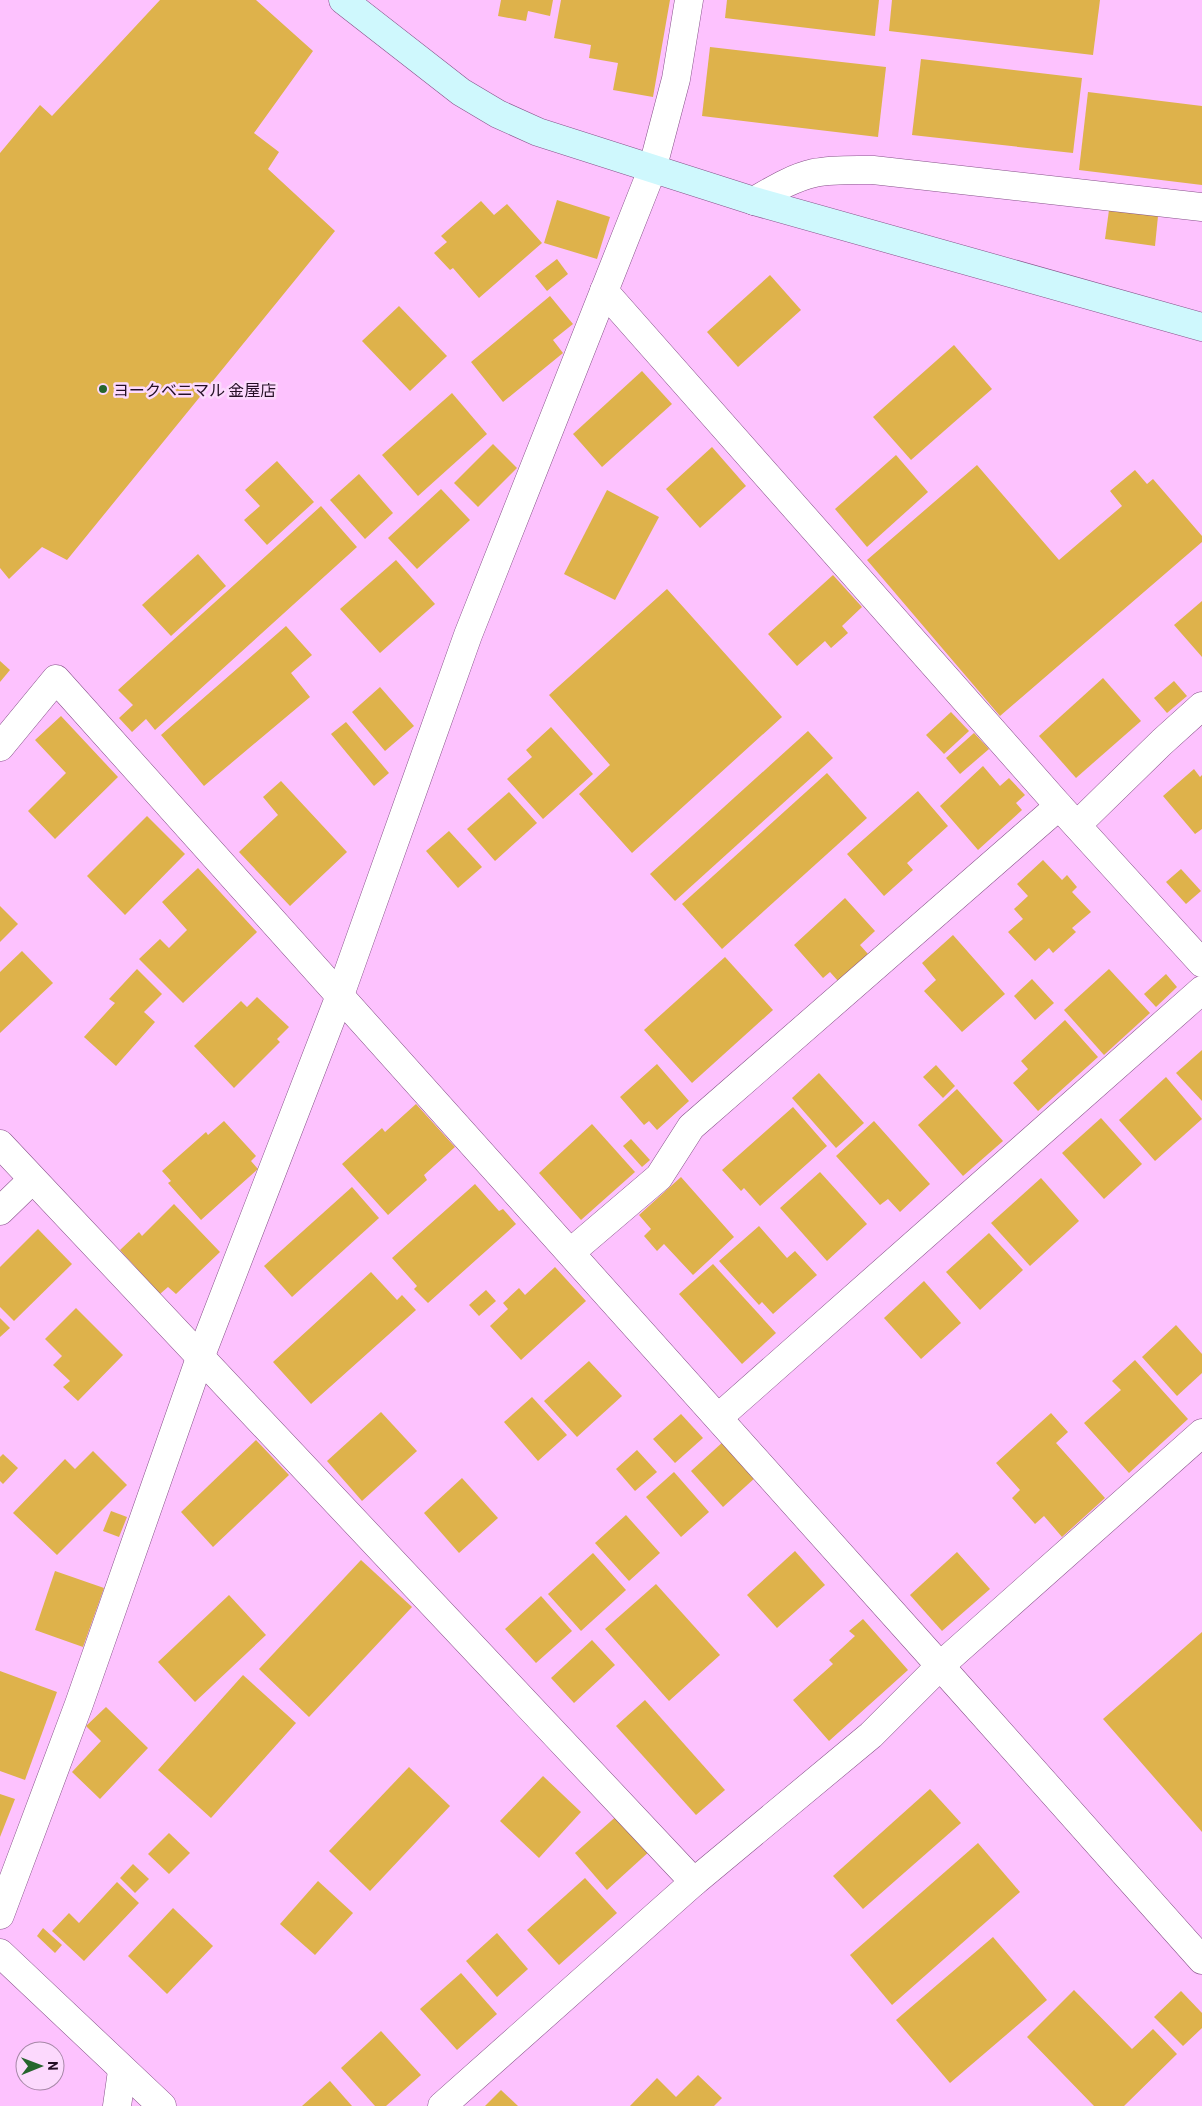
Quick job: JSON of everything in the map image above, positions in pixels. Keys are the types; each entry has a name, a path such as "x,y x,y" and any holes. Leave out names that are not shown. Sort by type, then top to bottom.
{"street":[{"path":"343,0 460,92 498,114 538,132 754,202 1202,326"},
{"path":"0,1915 79,1704 200,1358 339,998 468,635 652,170 676,79 689,0"},
{"path":"754,202 784,184 813,173 836,170 873,170 1202,207"},
{"path":"604,291 1068,815 1202,962"},
{"path":"0,747 56,679 339,998 571,1252 941,1665 1202,1960"},
{"path":"571,1252 660,1177 691,1127 1068,815 1162,742 1202,706"},
{"path":"719,1417 1202,990"},
{"path":"0,1144 694,1882"},
{"path":"0,1211 32,1180"},
{"path":"442,2106 694,1882 871,1735 941,1665 1202,1433"},
{"path":"0,1953 162,2106"},
{"path":"117,2106 122,2070"}],"building":[{"name":"ヨークベニマル 金屋店","path":"160,0 256,0 313,51 254,133 279,152 268,169 335,231 67,560 42,547 9,579 0,568 0,153 40,105 52,116"},
{"path":"501,0 553,0 550,16 528,11 526,21 498,16"},
{"path":"561,0 670,0 653,97 613,90 618,63 589,58 591,45 554,38"},
{"path":"727,0 879,0 875,36 725,18"},
{"path":"892,0 1100,0 1093,55 889,31"},
{"path":"710,47 886,67 878,137 702,116"},
{"path":"921,59 1082,78 1073,153 912,135"},
{"path":"1088,92 1202,106 1202,185 1079,170"},
{"path":"557,200 610,217 597,259 544,243"},
{"path":"481,201 494,215 507,204 542,243 479,298 453,268 450,270 434,253 447,242 441,236"},
{"path":"1109,210 1158,216 1155,246 1105,239"},
{"path":"557,259 568,274 547,291 535,276"},
{"path":"770,275 801,310 738,367 707,332"},
{"path":"550,296 573,324 553,340 563,353 503,402 471,362"},
{"path":"399,306 447,356 410,391 362,341"},
{"path":"954,345 992,389 911,460 873,417"},
{"path":"642,371 672,404 602,467 573,434"},
{"path":"452,393 487,434 418,496 382,455"},
{"path":"493,444 517,468 478,507 454,483"},
{"path":"712,447 746,486 700,528 666,489"},
{"path":"896,455 928,492 867,547 835,509"},
{"path":"277,461 314,502 267,545 244,520 260,506 245,490"},
{"path":"977,465 1059,560 1122,506 1110,491 1135,470 1147,484 1153,479 1202,536 1202,542 1000,716 867,560"},
{"path":"359,474 393,513 365,539 330,500"},
{"path":"441,489 470,520 417,569 388,538"},
{"path":"607,490 659,517 615,600 564,574"},
{"path":"321,506 357,547 155,730 146,719 132,732 119,718 133,705 118,690"},
{"path":"198,554 226,586 171,636 142,605"},
{"path":"396,560 435,604 380,653 340,609"},
{"path":"833,575 862,607 842,626 848,633 831,648 825,641 797,666 768,634"},
{"path":"667,589 782,717 632,853 579,794 610,765 549,695"},
{"path":"1202,601 1202,657 1174,625"},
{"path":"286,626 312,655 291,673 310,697 204,786 161,735"},
{"path":"0,661 10,670 0,682"},
{"path":"1103,678 1141,721 1076,778 1039,736"},
{"path":"1174,681 1187,696 1167,713 1154,698"},
{"path":"380,687 414,726 385,751 352,712"},
{"path":"951,712 969,731 944,754 926,735"},
{"path":"61,716 118,777 55,839 28,811 66,773 35,740"},
{"path":"346,722 389,773 374,786 331,734"},
{"path":"551,727 593,774 543,819 507,779 532,757 526,750"},
{"path":"808,731 833,758 675,901 650,874"},
{"path":"974,733 989,749 960,774 946,758"},
{"path":"983,766 1000,786 1009,778 1025,795 1016,803 1022,810 978,850 940,806"},
{"path":"1194,769 1200,777 1202,775 1202,829 1195,834 1163,796"},
{"path":"827,773 867,818 722,949 682,904"},
{"path":"281,781 347,852 290,906 239,852 278,815 263,797"},
{"path":"918,791 948,826 907,863 913,870 884,896 847,854"},
{"path":"509,792 537,823 495,861 467,829"},
{"path":"147,816 185,854 125,915 87,876"},
{"path":"449,831 482,867 458,888 426,851"},
{"path":"1043,860 1062,880 1067,875 1077,887 1072,892 1091,912 1072,928 1076,932 1053,953 1049,948 1035,961 1008,932 1023,919 1014,909 1028,896 1017,884"},
{"path":"198,868 257,932 183,1003 139,959 160,939 169,948 187,930 162,902"},
{"path":"1181,869 1201,891 1186,904 1166,882"},
{"path":"845,898 875,931 860,945 868,954 838,981 830,972 823,978 794,945"},
{"path":"0,906 18,924 0,942"},
{"path":"953,935 1005,994 962,1032 924,991 936,980 922,963"},
{"path":"22,951 53,983 0,1033 0,972"},
{"path":"725,957 773,1010 692,1083 644,1030"},
{"path":"137,969 162,994 144,1012 155,1022 116,1066 84,1037 115,1003 109,999"},
{"path":"1109,969 1150,1013 1104,1055 1064,1010"},
{"path":"1166,974 1177,987 1156,1007 1144,994"},
{"path":"1032,979 1054,1003 1035,1020 1014,996"},
{"path":"257,997 289,1027 277,1039 280,1042 234,1088 194,1046 241,1001 247,1007"},
{"path":"1065,1020 1098,1057 1038,1111 1013,1083 1028,1069 1021,1061"},
{"path":"1202,1050 1202,1101 1176,1073"},
{"path":"657,1064 689,1101 657,1130 649,1121 644,1125 620,1097"},
{"path":"936,1065 955,1086 943,1098 923,1077"},
{"path":"819,1073 864,1123 836,1148 792,1098"},
{"path":"1166,1077 1202,1119 1155,1161 1119,1120"},
{"path":"957,1089 1003,1141 963,1176 918,1125"},
{"path":"416,1104 455,1147 424,1175 427,1180 388,1215 342,1164 382,1128 385,1132"},
{"path":"793,1107 827,1146 760,1206 744,1188 741,1191 722,1170"},
{"path":"1101,1118 1142,1164 1104,1199 1062,1153"},
{"path":"224,1121 256,1156 251,1161 258,1169 201,1220 168,1183 171,1181 162,1171 206,1132 208,1135"},
{"path":"874,1121 930,1184 900,1212 888,1199 880,1205 836,1156"},
{"path":"592,1124 635,1172 581,1220 539,1173"},
{"path":"631,1139 650,1160 642,1167 623,1146"},
{"path":"820,1172 867,1224 827,1261 780,1208"},
{"path":"681,1177 734,1237 693,1275 664,1244 657,1251 644,1236 651,1229 639,1215"},
{"path":"1041,1178 1079,1221 1030,1266 991,1223"},
{"path":"475,1184 499,1211 503,1209 516,1224 428,1303 414,1289 417,1286 392,1258"},
{"path":"352,1187 379,1218 292,1297 264,1266"},
{"path":"174,1204 220,1252 176,1294 168,1287 160,1294 120,1250 139,1232 142,1236"},
{"path":"759,1226 787,1258 795,1251 817,1275 773,1314 762,1302 759,1305 719,1261"},
{"path":"38,1229 72,1264 14,1321 0,1307 0,1267"},
{"path":"989,1233 1023,1270 980,1310 946,1272"},
{"path":"713,1264 776,1333 742,1364 679,1294"},
{"path":"555,1267 586,1301 521,1360 490,1326 508,1309 503,1303 519,1288 525,1295"},
{"path":"371,1272 397,1300 402,1295 416,1310 311,1404 273,1362"},
{"path":"924,1281 961,1323 921,1359 884,1318"},
{"path":"486,1290 496,1301 479,1316 469,1305"},
{"path":"76,1308 123,1355 78,1401 63,1387 70,1381 53,1365 62,1356 45,1339"},
{"path":"0,1318 10,1328 0,1337"},
{"path":"1176,1325 1202,1354 1202,1373 1177,1396 1142,1357"},
{"path":"1135,1360 1188,1419 1129,1473 1084,1423 1121,1390 1112,1381"},
{"path":"589,1361 622,1396 577,1437 544,1401"},
{"path":"532,1397 567,1435 538,1461 504,1422"},
{"path":"381,1412 417,1451 362,1501 327,1461"},
{"path":"1051,1413 1068,1432 1056,1443 1105,1498 1062,1537 1044,1516 1035,1524 1012,1498 1020,1490 996,1463"},
{"path":"681,1414 703,1438 675,1463 653,1439"},
{"path":"256,1440 289,1475 213,1547 181,1512"},
{"path":"724,1441 756,1477 723,1507 691,1471"},
{"path":"637,1450 657,1472 635,1491 616,1469"},
{"path":"93,1451 127,1485 57,1555 13,1513 65,1459 75,1469"},
{"path":"3,1454 18,1468 3,1484 0,1481 0,1457"},
{"path":"674,1472 709,1512 681,1537 646,1497"},
{"path":"462,1478 498,1518 459,1553 424,1513"},
{"path":"111,1511 127,1517 119,1537 103,1531"},
{"path":"626,1515 660,1553 629,1581 595,1543"},
{"path":"795,1551 825,1585 777,1628 747,1595"},
{"path":"957,1552 990,1589 942,1631 910,1595"},
{"path":"593,1553 626,1590 581,1631 548,1594"},
{"path":"361,1560 412,1607 309,1717 259,1669"},
{"path":"55,1571 104,1588 83,1647 35,1630"},
{"path":"656,1584 720,1655 669,1701 605,1629"},
{"path":"229,1595 266,1635 195,1702 158,1662"},
{"path":"541,1596 572,1631 536,1663 505,1629"},
{"path":"863,1619 908,1670 829,1741 793,1700 833,1664 829,1660 855,1636 849,1631"},
{"path":"1202,1632 1202,1832 1103,1719"},
{"path":"592,1640 615,1665 574,1703 551,1678"},
{"path":"0,1671 57,1692 25,1780 0,1771"},
{"path":"243,1675 296,1723 211,1818 158,1770"},
{"path":"645,1700 725,1790 696,1815 616,1726"},
{"path":"106,1707 148,1748 100,1799 72,1772 101,1741 86,1726"},
{"path":"409,1767 450,1806 370,1891 329,1851"},
{"path":"543,1776 581,1812 539,1858 500,1821"},
{"path":"930,1789 961,1823 863,1909 833,1876"},
{"path":"0,1794 15,1799 0,1837"},
{"path":"620,1813 652,1849 607,1890 575,1853"},
{"path":"169,1833 190,1853 169,1874 148,1854"},
{"path":"978,1843 1020,1892 892,2005 850,1955"},
{"path":"133,1864 149,1879 135,1893 120,1878"},
{"path":"585,1878 617,1913 559,1965 527,1930"},
{"path":"318,1881 353,1913 315,1955 280,1924"},
{"path":"117,1882 139,1903 84,1961 52,1931 69,1913 79,1923"},
{"path":"173,1908 213,1946 167,1994 128,1956"},
{"path":"43,1928 62,1945 55,1953 37,1936"},
{"path":"497,1933 528,1969 497,1997 466,1961"},
{"path":"993,1937 1047,2000 950,2083 896,2020"},
{"path":"461,1973 497,2014 457,2050 420,2009"},
{"path":"1074,1990 1132,2049 1153,2029 1177,2054 1124,2106 1094,2106 1027,2037"},
{"path":"1181,1991 1202,2013 1202,2028 1183,2046 1154,2017"},
{"path":"381,2031 421,2075 386,2106 375,2106 341,2068"},
{"path":"698,2075 722,2098 714,2106 630,2106 657,2078 676,2097"},
{"path":"330,2081 352,2106 302,2106"},
{"path":"501,2090 518,2106 485,2106"}],"place":[{"name":"ヨークベニマル 金屋店","path":"103,389"}]}
